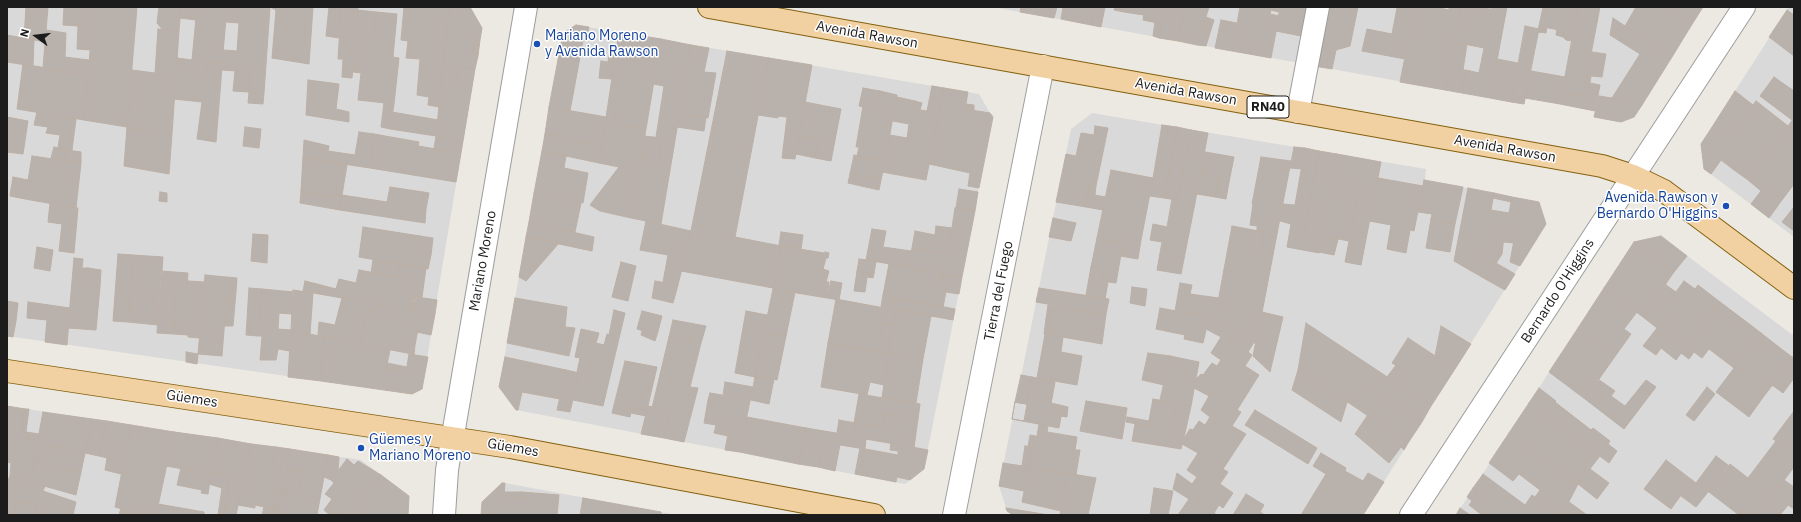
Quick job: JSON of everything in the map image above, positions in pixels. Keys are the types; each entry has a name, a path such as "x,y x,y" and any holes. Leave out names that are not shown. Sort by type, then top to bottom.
{"main road":[{"name":"Avenida Rawson","path":"709,7 1602,166 1633,176 1664,191 1794,288"},
{"name":"Güemes","path":"7,370 518,448 874,515"}],"street":[{"name":"Mariano Moreno","path":"444,515 447,470 452,438 526,7"},
{"path":"1298,112 1318,7"},
{"name":"Bernardo O'Higgins","path":"1412,515 1744,7"},
{"name":"Tierra del Fuego","path":"954,515 1043,66"}],"shaded area":[{"path":"7,7 470,7 482,28 422,389 412,394 7,336"},
{"path":"992,7 1703,7 1634,117 1621,122 1594,117 1595,111 1560,104 1525,98 1524,104"},
{"path":"1789,7 1794,7 1794,237 1704,169 1701,144"},
{"path":"576,25 979,94 990,113 975,211 924,469 905,484 516,410 499,387 563,33"},
{"path":"1092,113 1426,169 1425,180 1539,202 1546,224 1363,515 1013,515 1007,511 999,486 1071,129"},
{"path":"1661,236 1794,336 1794,515 1456,515 1634,242"},
{"path":"7,406 361,460 409,496 408,515 7,515"},
{"path":"502,483 677,515 481,515 482,502"}],"building":[{"path":"26,7 48,7 45,42 24,38"},
{"path":"64,7 94,7 90,50 77,49 78,26 63,25"},
{"path":"94,7 137,7 127,127 84,120"},
{"path":"159,7 181,7 179,31 162,29 157,23"},
{"path":"181,7 197,7 196,20 180,18"},
{"path":"197,7 227,7 222,64 192,60"},
{"path":"227,7 270,7 264,93 249,92 250,72 222,70 223,50 237,51 239,23 226,22"},
{"path":"270,7 313,7 309,64 272,58 276,10"},
{"path":"329,7 339,7 341,11 339,38 326,36"},
{"path":"339,7 358,7 352,78 342,77 343,59 338,59 341,11"},
{"path":"404,7 449,7 439,107 428,105 429,97 417,95 420,59 406,58 408,41 401,40"},
{"path":"449,7 470,7 482,28 480,40 475,40 473,55 478,56 475,69 459,67 456,84 472,87 463,141 436,136"},
{"path":"1021,7 1057,7 1054,18 1020,12"},
{"path":"1063,7 1094,7 1091,25 1061,19"},
{"path":"1094,7 1105,7 1101,27 1091,25"},
{"path":"1115,7 1125,7 1124,12 1114,10"},
{"path":"1125,7 1145,7 1144,15 1124,12"},
{"path":"1145,7 1165,7 1162,24 1143,20"},
{"path":"1166,7 1185,7 1178,41 1159,38"},
{"path":"1185,7 1209,7 1197,45 1178,41"},
{"path":"1240,7 1280,7 1279,12 1271,10 1270,14 1279,16 1271,58 1249,54 1251,40 1235,36"},
{"path":"1280,7 1311,7 1306,37 1276,31"},
{"path":"1325,7 1358,7 1350,46 1336,50 1332,69 1314,66"},
{"path":"1402,7 1415,7 1405,59 1362,51 1367,29 1392,34 1397,8 1402,9"},
{"path":"1415,7 1435,7 1449,10 1449,7 1461,7 1445,90 1400,82"},
{"path":"1461,7 1492,9 1493,7 1507,7 1490,98 1462,93 1466,70 1479,73 1484,48 1454,42"},
{"path":"1543,7 1578,7 1572,41 1566,40 1563,37 1564,31 1539,26"},
{"path":"1578,7 1600,7 1583,96 1562,92"},
{"path":"1636,7 1663,7 1691,26 1672,57 1625,26"},
{"path":"1663,7 1703,7 1691,26"},
{"path":"358,10 376,12 373,38 356,36"},
{"path":"1787,10 1794,15 1794,56 1769,37"},
{"path":"376,12 397,14 393,57 399,58 394,104 358,100 361,73 353,72 356,36 373,38"},
{"path":"1206,17 1214,20 1206,46 1197,45"},
{"path":"1613,18 1672,57 1642,105 1612,98 1640,54 1610,35"},
{"path":"1221,20 1237,23 1232,51 1215,48"},
{"path":"1155,22 1162,24 1159,38 1153,36"},
{"path":"576,25 589,27 586,41 583,41 570,111 549,107 563,33"},
{"path":"1525,26 1539,29 1524,104 1511,102"},
{"path":"1539,26 1547,27 1546,33 1538,32"},
{"path":"158,29 179,31 172,134 127,127 132,70 155,73"},
{"path":"1557,29 1564,31 1563,37 1556,35"},
{"path":"46,30 66,33 65,57 89,60 88,75 43,68"},
{"path":"619,32 661,39 646,129 614,124 615,113 607,111"},
{"path":"7,35 34,40 33,66 7,62"},
{"path":"1235,36 1251,40 1249,54 1232,51"},
{"path":"661,39 691,45 661,224 631,218 640,162 658,165 662,138 656,137 664,86 653,84"},
{"path":"475,40 480,40 478,56 473,55"},
{"path":"1454,42 1467,44 1463,70 1466,70 1462,93 1445,90"},
{"path":"691,45 709,48 704,72 716,73 708,118 680,113"},
{"path":"727,51 769,58 735,237 781,246 773,288 681,271 691,231"},
{"path":"1592,52 1606,54 1602,77 1591,76 1590,83 1600,85 1595,111 1560,104 1562,92 1583,96"},
{"path":"609,54 615,55 614,63 608,62"},
{"path":"177,58 208,62 206,77 221,80 216,142 197,139 202,102 174,99"},
{"path":"769,58 812,65 795,159 782,158 787,117 778,116 778,118 758,115"},
{"path":"1497,59 1518,63 1511,102 1490,98"},
{"path":"601,61 614,63 612,79 599,78"},
{"path":"208,62 222,64 221,80 206,77"},
{"path":"23,64 88,75 84,120 17,109"},
{"path":"459,67 475,69 472,87 456,84"},
{"path":"235,71 250,72 249,92 233,91"},
{"path":"1531,71 1565,77 1560,104 1525,98"},
{"path":"1774,77 1794,91 1794,118 1792,120 1760,96"},
{"path":"308,80 339,84 336,109 349,112 349,122 306,115"},
{"path":"932,86 944,88 926,180 882,172 890,135 907,138 909,124 893,121 897,97 915,101 914,109 927,111"},
{"path":"863,88 880,91 876,109 859,106"},
{"path":"944,88 968,92 965,109 990,113 993,117 979,188 968,186 970,173 929,164"},
{"path":"880,91 897,95 885,161 857,156 859,147 856,147 863,106 876,109"},
{"path":"1735,91 1753,105 1731,137 1714,124"},
{"path":"249,92 264,93 263,104 248,103"},
{"path":"1599,96 1642,105 1634,117 1621,122 1594,117"},
{"path":"915,101 922,103 920,110 914,109"},
{"path":"1756,101 1788,126 1752,175 1738,165 1734,170 1721,160 1711,174 1704,169 1701,144 1714,124 1731,137"},
{"path":"805,102 841,109 831,161 815,158 819,140 799,137"},
{"path":"384,103 394,104 390,129 381,127"},
{"path":"966,104 974,105 974,111 965,109"},
{"path":"549,107 606,117 602,145 545,134"},
{"path":"607,111 615,113 614,124 646,129 631,218 600,211 590,205 619,167 599,163"},
{"path":"37,112 76,119 72,150 58,148 60,135 46,133 48,127 34,125"},
{"path":"392,112 438,120 436,136 390,129"},
{"path":"680,113 706,117 704,131 677,127"},
{"path":"7,117 28,121 23,154 7,152"},
{"path":"1794,118 1794,184 1782,200 1764,187 1761,191 1748,180"},
{"path":"1162,125 1177,127 1164,198 1150,196"},
{"path":"1095,126 1108,128 1096,186 1089,185 1086,207 1056,202 1066,154 1076,156 1081,133 1094,135"},
{"path":"127,127 172,134 169,174 124,166"},
{"path":"245,127 261,129 259,148 243,146"},
{"path":"1177,127 1191,130 1177,200 1164,198"},
{"path":"1191,130 1208,133 1195,203 1177,200"},
{"path":"359,132 374,134 370,168 303,158 304,140 329,146 328,151 355,155"},
{"path":"374,134 419,142 418,146 461,153 456,182 370,168"},
{"path":"545,134 602,145 599,163 542,151"},
{"path":"436,136 463,141 461,153 434,148"},
{"path":"644,136 662,138 658,165 640,162"},
{"path":"799,137 819,140 815,158 796,154"},
{"path":"54,147 67,150 65,161 51,158"},
{"path":"1294,147 1305,148 1302,169 1290,168"},
{"path":"1305,148 1319,151 1303,239 1314,240 1315,231 1323,232 1319,253 1287,247 1291,224 1280,221 1283,204 1295,205"},
{"path":"67,150 81,152 81,163 65,161"},
{"path":"542,151 566,156 564,168 588,173 583,203 534,193"},
{"path":"1319,151 1337,154 1323,232 1315,231 1314,240 1303,239"},
{"path":"1205,152 1234,157 1229,182 1218,180 1215,197 1197,194"},
{"path":"1337,154 1381,162 1367,234 1351,231 1360,186 1332,180"},
{"path":"854,155 885,161 881,180 850,174"},
{"path":"32,156 81,163 76,208 25,199"},
{"path":"1261,157 1291,161 1273,255 1261,252 1264,232 1257,231 1257,226 1250,225 1252,204"},
{"path":"303,158 347,165 342,195 335,194 334,197 301,191"},
{"path":"1738,165 1752,175 1748,180 1734,170"},
{"path":"1111,170 1153,178 1141,240 1124,236 1123,243 1097,238"},
{"path":"850,174 881,180 879,190 848,183"},
{"path":"13,177 28,180 25,199 10,196"},
{"path":"1378,178 1423,186 1414,231 1410,230 1406,253 1387,249 1391,225 1369,221"},
{"path":"1218,180 1229,182 1226,199 1215,197"},
{"path":"1332,180 1360,186 1349,241 1322,236"},
{"path":"1424,180 1463,187 1455,224 1431,219 1432,214 1418,212"},
{"path":"1089,185 1096,186 1095,195 1105,197 1103,210 1086,207"},
{"path":"390,187 423,192 421,208 426,209 425,223 340,210 342,195 387,202"},
{"path":"1764,187 1782,200 1769,218 1751,204"},
{"path":"1468,188 1494,193 1491,210 1509,213 1512,197 1539,202 1546,224 1520,266 1510,262 1516,229 1499,225 1498,235 1504,236 1502,254 1483,251 1482,257 1495,265 1487,280 1454,261"},
{"path":"959,189 978,192 975,211 956,208"},
{"path":"301,191 334,197 335,194 342,195 340,210 300,203"},
{"path":"160,192 167,193 167,202 159,201"},
{"path":"423,192 429,193 426,209 421,208"},
{"path":"534,193 581,203 575,232 529,222"},
{"path":"1494,193 1512,197 1511,202 1493,198"},
{"path":"1172,199 1195,203 1181,274 1157,270 1162,242 1150,240 1153,224 1167,227"},
{"path":"50,203 78,208 74,253 59,251 62,224 48,222"},
{"path":"1794,207 1794,231 1782,222"},
{"path":"955,208 975,211 962,277 908,267 912,248 948,254"},
{"path":"1053,218 1076,223 1071,241 1049,237"},
{"path":"1431,219 1455,224 1450,252 1426,248"},
{"path":"646,221 691,231 678,285 663,282 668,255 640,250"},
{"path":"529,222 594,237 592,251 526,237"},
{"path":"1499,225 1516,229 1514,243 1504,242 1504,236 1498,235"},
{"path":"936,226 952,228 948,254 933,251"},
{"path":"1232,226 1264,232 1261,252 1273,255 1256,344 1215,318"},
{"path":"363,227 420,236 417,253 431,255 428,269 359,257"},
{"path":"872,229 886,231 883,247 911,251 908,267 866,260"},
{"path":"915,231 935,235 933,251 912,248"},
{"path":"1351,231 1367,234 1361,265 1345,262"},
{"path":"781,232 803,235 801,249 779,245"},
{"path":"253,234 268,235 267,263 251,261"},
{"path":"420,236 433,238 431,255 417,253"},
{"path":"1124,236 1141,240 1138,259 1120,256"},
{"path":"1322,236 1338,239 1334,255 1319,252"},
{"path":"1661,236 1687,256 1674,272 1634,242"},
{"path":"526,237 559,243 526,281 519,277"},
{"path":"1097,238 1123,243 1116,283 1102,281 1104,269 1091,267"},
{"path":"1634,242 1674,272 1643,317 1604,288"},
{"path":"781,246 824,253 819,281 829,282 827,298 773,289"},
{"path":"37,247 53,250 50,271 34,268"},
{"path":"1483,251 1502,254 1495,265 1482,257"},
{"path":"825,252 829,253 823,269 829,271 826,282 819,281"},
{"path":"118,254 133,255 128,322 113,321"},
{"path":"133,255 163,257 158,325 128,322"},
{"path":"74,258 83,259 82,268 88,268 87,285 100,287 96,330 68,328"},
{"path":"859,259 876,261 874,274 857,271"},
{"path":"373,260 400,264 397,277 371,273"},
{"path":"621,262 636,266 628,301 612,297"},
{"path":"1496,263 1515,274 1505,290 1487,280"},
{"path":"400,264 426,268 422,297 417,297 413,289 403,285 404,278 397,277"},
{"path":"890,264 884,296 883,295"},
{"path":"890,264 943,274 941,286 947,287 943,307 884,296"},
{"path":"1091,267 1104,269 1102,281 1108,282 1105,299 1086,295"},
{"path":"88,268 101,270 100,287 87,285"},
{"path":"359,270 404,278 403,290 410,292 414,300 412,310 319,294 321,285 336,289 339,279 356,283"},
{"path":"161,271 188,273 187,288 176,287 173,324 175,324 174,334 157,333"},
{"path":"857,271 874,274 873,278 867,277 865,292 854,291"},
{"path":"943,274 948,275 947,287 941,286"},
{"path":"205,275 237,278 236,292 227,291 222,356 198,354"},
{"path":"948,275 962,277 959,294 946,292"},
{"path":"188,281 204,282 199,338 188,337 188,325 173,324 176,287 187,288"},
{"path":"305,281 321,285 319,294 303,291"},
{"path":"655,281 678,285 673,303 652,298"},
{"path":"831,281 842,283 839,300 827,298"},
{"path":"1684,281 1695,289 1698,285 1720,302 1676,360 1661,348 1678,325 1661,312"},
{"path":"1180,283 1192,285 1190,294 1219,298 1215,318 1175,311"},
{"path":"403,285 413,289 416,294 414,310 412,310 413,297 410,292 403,290"},
{"path":"1666,285 1676,292 1661,312 1651,305"},
{"path":"1132,287 1147,289 1145,306 1130,303"},
{"path":"249,288 262,289 258,336 246,335"},
{"path":"1039,288 1109,299 1106,314 1036,302"},
{"path":"1604,288 1637,312 1624,329 1631,334 1616,355 1578,328"},
{"path":"262,289 294,292 292,314 279,313 278,329 291,330 290,351 278,349 276,360 260,360 262,336 258,336"},
{"path":"773,289 795,292 786,336 764,332"},
{"path":"293,290 313,293 310,334 291,330"},
{"path":"227,291 236,292 233,326 224,326"},
{"path":"883,295 955,309 953,320 881,307"},
{"path":"417,297 437,300 435,314 414,310"},
{"path":"342,298 435,314 431,335 417,332 418,329 400,325 401,317 367,310 361,344 318,335 319,322 335,325"},
{"path":"515,298 567,307 565,327 575,328 569,356 507,343"},
{"path":"836,299 895,310 893,325 882,323 880,336 890,338 888,353 828,343"},
{"path":"7,301 18,303 16,321 7,319"},
{"path":"28,302 70,308 67,345 45,342 47,320 27,318"},
{"path":"1720,302 1748,323 1744,329 1715,308"},
{"path":"1048,305 1106,314 1102,344 1051,335 1054,320 1046,319"},
{"path":"1651,305 1678,325 1656,355 1643,346 1657,328 1643,317"},
{"path":"1160,308 1209,317 1203,343 1184,339 1185,335 1156,329"},
{"path":"1715,308 1744,329 1748,323 1761,333 1734,368 1709,349 1702,358 1694,352 1689,359 1681,353"},
{"path":"367,310 401,317 400,325 418,329 415,345 409,344 407,353 361,344"},
{"path":"614,310 625,313 603,406 573,400 579,373 577,372 580,358 575,357 581,329 599,333 596,343 604,345 607,334 609,335"},
{"path":"895,310 931,316 923,359 888,353 890,338 880,336 882,323 893,325"},
{"path":"642,311 662,316 657,335 637,329"},
{"path":"746,311 767,315 755,377 735,373"},
{"path":"1262,312 1283,317 1270,372 1253,356"},
{"path":"1209,317 1215,318 1254,342 1248,352 1252,355 1245,366 1259,375 1237,410 1241,412 1232,426 1246,434 1223,469 1228,472 1220,484 1233,493 1223,508 1219,505 1214,513 1217,515 1178,515 1189,499 1173,489 1177,473 1192,484 1197,477 1187,470 1198,453 1182,444 1183,440 1190,429 1193,430 1199,421 1205,425 1210,417 1201,410 1209,396 1194,388 1196,379 1201,374 1203,375 1212,363 1217,366 1221,360 1211,353 1221,337 1206,329"},
{"path":"7,319 16,321 13,337 7,336"},
{"path":"1046,319 1054,320 1051,335 1044,334"},
{"path":"673,320 706,326 701,343 669,337"},
{"path":"1306,323 1431,406 1422,422 1365,385 1352,405 1298,370"},
{"path":"175,324 188,325 188,335 174,334"},
{"path":"1441,326 1471,344 1455,369 1435,356"},
{"path":"1578,328 1616,355 1585,399 1549,372"},
{"path":"291,330 324,337 321,381 288,377"},
{"path":"642,331 657,335 655,341 641,335"},
{"path":"764,332 786,336 777,380 755,376"},
{"path":"1761,333 1775,344 1771,350 1756,339"},
{"path":"1045,334 1063,337 1061,352 1082,356 1077,385 1037,378"},
{"path":"324,337 390,350 386,369 406,372 409,354 428,357 422,389 412,394 321,381"},
{"path":"669,337 701,343 690,387 698,388 684,442 664,438 670,411 652,408"},
{"path":"1408,338 1455,369 1431,406 1399,384 1407,372 1392,363"},
{"path":"1756,339 1771,350 1775,344 1792,357 1772,382 1774,383 1771,387 1765,382 1758,392 1764,396 1749,417 1716,392"},
{"path":"828,343 889,353 884,385 870,382 867,395 821,387"},
{"path":"409,344 415,345 414,355 407,353"},
{"path":"186,352 198,354 197,364 186,362"},
{"path":"889,353 923,359 916,403 882,397"},
{"path":"1148,353 1170,356 1164,385 1142,380"},
{"path":"1170,356 1199,362 1191,406 1160,400"},
{"path":"505,357 566,370 560,399 522,392 518,410 516,410 499,387"},
{"path":"1792,357 1794,358 1794,378 1783,393 1772,385 1774,383 1772,382"},
{"path":"625,361 657,367 647,410 632,407 630,417 612,413"},
{"path":"387,363 407,367 406,372 386,369"},
{"path":"1396,365 1407,372 1399,384 1387,377"},
{"path":"566,370 579,373 570,412 557,410"},
{"path":"1298,370 1347,402 1341,422 1292,390"},
{"path":"1021,375 1032,377 1027,404 1015,402"},
{"path":"755,376 774,379 769,404 751,400"},
{"path":"1032,377 1055,382 1050,409 1062,411 1059,428 1012,419 1015,402 1027,404"},
{"path":"1598,379 1615,391 1611,396 1625,406 1646,380 1656,387 1624,429 1585,399"},
{"path":"725,382 753,387 745,425 730,423 728,436 714,433 716,425 704,423 708,400 722,402"},
{"path":"1765,382 1771,387 1764,396 1758,392"},
{"path":"1365,385 1422,422 1408,443 1352,405"},
{"path":"1707,387 1715,394 1694,421 1686,415"},
{"path":"1539,388 1591,430 1593,428 1610,441 1608,444 1617,451 1609,463 1529,403"},
{"path":"710,393 722,395 722,402 708,400"},
{"path":"859,394 920,404 918,419 885,413 883,428 854,423"},
{"path":"1153,399 1176,403 1171,430 1185,433 1181,449 1132,441 1135,424 1148,426"},
{"path":"1086,401 1127,408 1122,439 1080,431"},
{"path":"1015,402 1027,404 1024,421 1012,419"},
{"path":"1051,403 1068,407 1067,417 1061,416 1062,411 1050,409"},
{"path":"1176,403 1191,406 1185,433 1171,430"},
{"path":"1529,403 1600,456 1578,484 1509,433"},
{"path":"7,406 25,409 22,431 26,432 26,438 38,441 30,482 10,476 11,463 7,462"},
{"path":"648,406 670,411 664,438 641,434"},
{"path":"632,407 647,410 646,416 631,413"},
{"path":"25,409 29,409 26,432 22,431"},
{"path":"1255,410 1317,448 1308,464 1245,425"},
{"path":"1794,411 1794,444 1792,442 1787,449 1773,439"},
{"path":"43,412 92,419 85,453 37,444"},
{"path":"885,413 894,414 893,419 904,421 904,416 918,419 916,433 908,432 906,446 854,437 856,423 883,428"},
{"path":"894,414 904,416 904,421 893,419"},
{"path":"1367,416 1408,443 1404,450 1401,447 1389,463 1355,434"},
{"path":"747,417 806,428 798,464 740,452"},
{"path":"1127,417 1149,421 1148,426 1126,422"},
{"path":"92,419 107,421 99,456 85,453"},
{"path":"839,420 856,423 854,437 837,433"},
{"path":"107,421 131,425 124,462 99,456"},
{"path":"730,423 745,425 740,452 725,450"},
{"path":"1039,424 1048,426 1046,438 1037,436"},
{"path":"131,425 174,432 156,515 144,515 115,507"},
{"path":"806,428 842,434 835,471 818,467 822,446 815,440 804,437"},
{"path":"26,432 39,434 38,441 26,438"},
{"path":"174,432 218,438 211,474 166,466"},
{"path":"908,432 916,433 914,448 906,446"},
{"path":"1047,432 1077,437 1075,450 1080,450 1076,475 1029,467 1032,447 1028,447 1030,435 1046,438"},
{"path":"1509,433 1578,484 1562,515 1559,515 1535,497 1540,490 1519,474 1513,481 1489,463"},
{"path":"842,434 866,439 865,449 840,445"},
{"path":"804,437 815,440 822,446 818,467 798,464"},
{"path":"218,438 251,444 236,515 224,515 230,476 212,472"},
{"path":"1776,441 1787,449 1792,442 1794,444 1794,467 1758,515 1739,515 1709,492 1730,464 1748,478"},
{"path":"891,443 928,450 924,469 910,480 897,477 896,482 855,474 860,448 898,455 898,451 890,450"},
{"path":"37,444 85,453 81,472 34,462"},
{"path":"251,444 276,447 272,466 281,467 273,509 255,505 255,508 238,505"},
{"path":"1025,446 1032,447 1029,467 1022,466"},
{"path":"276,447 290,449 282,490 277,489 281,467 272,466"},
{"path":"290,449 328,455 317,515 277,515 282,491 299,494 302,472 286,469"},
{"path":"1321,453 1346,468 1345,471 1363,481 1368,473 1384,482 1363,515 1301,515 1326,474 1313,466"},
{"path":"328,455 339,457 338,471 331,480 324,477"},
{"path":"1716,456 1728,465 1709,492 1696,483"},
{"path":"107,458 124,462 121,474 105,470"},
{"path":"347,459 354,465 358,461 381,475 350,515 330,515 324,510 332,499 325,494 334,483 331,480"},
{"path":"1666,460 1692,480 1671,509 1644,489"},
{"path":"34,462 81,472 76,495 30,482"},
{"path":"1003,463 1029,467 1024,491 999,486"},
{"path":"1029,467 1067,473 1061,511 1022,502"},
{"path":"181,468 211,474 208,494 201,493 202,490 177,485"},
{"path":"286,469 302,472 299,494 282,491"},
{"path":"1590,469 1609,483 1597,499 1578,484"},
{"path":"212,472 230,476 224,515 218,515 222,488 209,484"},
{"path":"1067,473 1096,478 1088,515 1060,515"},
{"path":"1483,474 1525,505 1532,495 1559,515 1482,515 1469,505 1478,493 1473,488"},
{"path":"381,475 409,496 408,515 355,515 352,513"},
{"path":"10,476 45,486 43,491 76,502 73,515 36,515 37,505 7,499 7,482"},
{"path":"1692,480 1708,492 1696,507 1681,496"},
{"path":"1784,480 1794,487 1794,509 1788,505 1780,515 1758,515"},
{"path":"502,483 505,483 504,496 521,497 522,492 559,495 557,515 481,515 482,502"},
{"path":"1154,488 1173,491 1168,515 1150,515"},
{"path":"1473,488 1478,493 1472,501 1467,497"},
{"path":"277,489 282,490 278,511 273,509"},
{"path":"504,492 522,492 521,497 504,496"},
{"path":"1246,494 1264,505 1260,512 1265,515 1233,515"},
{"path":"583,498 661,512 661,515 580,515"},
{"path":"7,499 16,501 15,515 7,515"},
{"path":"16,501 37,505 36,515 15,515"},
{"path":"1569,502 1587,515 1562,515"},
{"path":"158,504 204,512 204,515 156,515"},
{"path":"264,507 278,511 277,515 262,515"},
{"path":"121,508 144,515 119,515"},
{"path":"1006,508 1049,515 1013,515 1007,511"},
{"path":"1460,508 1470,515 1456,515"}],"place":[{"name":"Mariano Moreno y Avenida Rawson","path":"537,44"},
{"name":"Avenida Rawson y Bernardo O'Higgins","path":"1726,206"},
{"name":"Güemes y Mariano Moreno","path":"361,448"}]}
